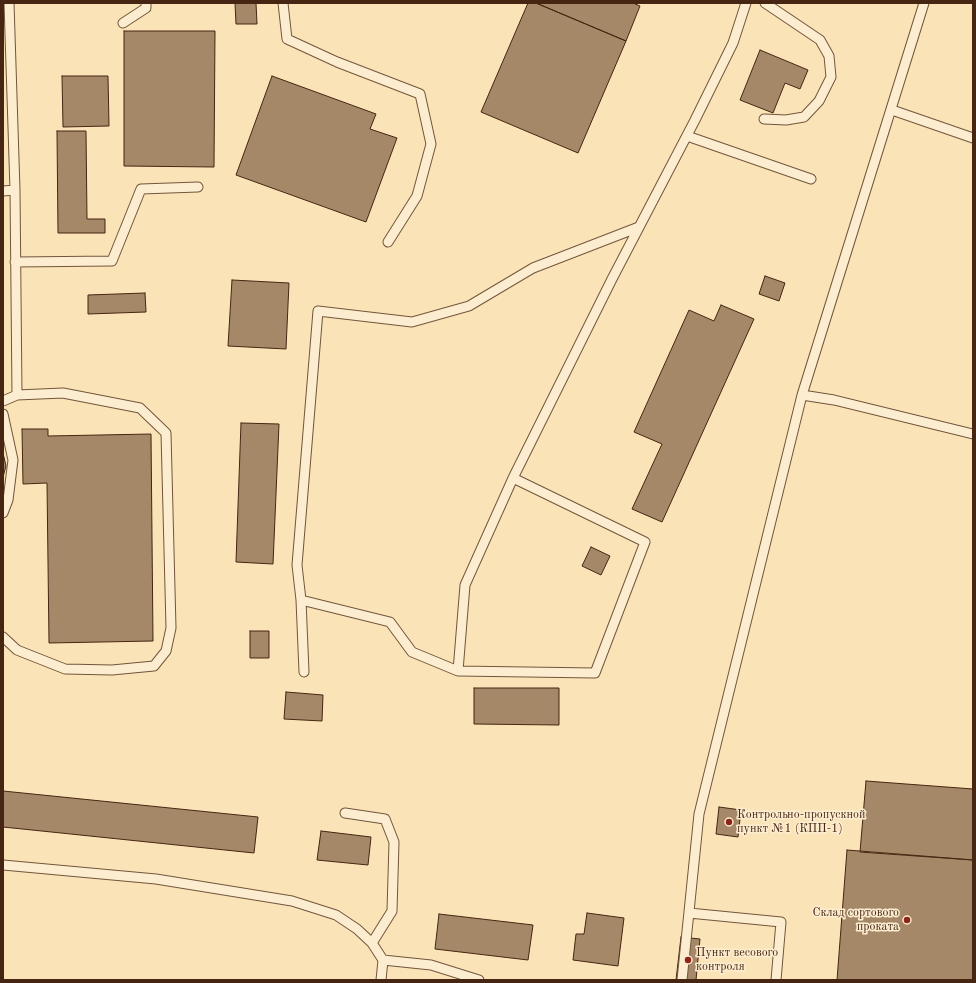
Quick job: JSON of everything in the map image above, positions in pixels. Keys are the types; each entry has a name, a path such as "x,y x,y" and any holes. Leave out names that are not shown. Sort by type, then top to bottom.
{"lane":[{"path":"123,23 146,8 146,3"},
{"path":"283,3 288,39 337,62 420,94 431,144 417,196 388,242"},
{"path":"458,671 465,585 513,478 639,227 687,136 733,42 746,3"},
{"path":"764,119 786,120 804,118 819,101 831,77 829,56 820,40 765,3"},
{"path":"682,980 699,814 802,395 892,110 924,3"},
{"path":"7,5 15,190 17,395"},
{"path":"892,110 973,138"},
{"path":"687,136 811,179"},
{"path":"15,262 112,261 142,189 198,187"},
{"path":"3,191 15,190"},
{"path":"304,672 301,600 296,565 318,311 412,322 469,306 533,268 639,227"},
{"path":"3,401 17,395 63,392 140,408 166,433 171,628 166,651 154,666 112,670 65,669 17,650 3,637"},
{"path":"802,395 834,400 973,434"},
{"path":"3,414 13,460 8,500 3,512"},
{"path":"301,600 390,622 412,652 458,671 595,673 645,542 513,478"},
{"path":"345,812 385,819 394,842 392,911 372,943"},
{"path":"3,865 156,879 292,901 336,915 357,929 372,943 383,960 381,980"},
{"path":"689,913 781,922 776,980"},
{"path":"383,960 431,965 480,980"}],"building":[{"path":"235,3 256,3 257,24 236,24"},
{"path":"528,3 536,3 626,41 578,153 481,112"},
{"path":"536,3 633,3 640,6 626,41"},
{"path":"124,31 215,31 214,167 124,166"},
{"path":"760,50 808,70 800,89 785,83 773,113 740,100"},
{"path":"62,76 108,76 109,126 63,127"},
{"path":"272,76 376,114 370,129 397,138 366,222 236,175"},
{"path":"57,131 86,131 87,219 105,219 105,233 58,233"},
{"path":"765,276 785,283 779,301 759,294"},
{"path":"232,280 289,283 286,349 228,346"},
{"path":"145,293 146,312 88,314 88,295"},
{"path":"721,305 754,319 662,522 632,509 662,444 634,432 689,310 714,321"},
{"path":"241,423 279,424 273,564 236,562"},
{"path":"22,429 48,429 48,436 151,434 153,641 49,643 47,483 23,484"},
{"path":"3,453 6,466 3,477"},
{"path":"591,547 610,556 601,575 582,566"},
{"path":"250,631 269,631 269,658 250,658"},
{"path":"474,688 559,688 559,725 474,724"},
{"path":"286,692 323,695 322,721 284,719"},
{"path":"866,781 973,789 973,860 860,852"},
{"path":"3,791 258,817 254,853 3,827"},
{"name":"Контрольно-пропускной пункт №1 (КПП-1)","path":"719,807 741,810 738,837 716,834"},
{"path":"321,831 371,837 368,865 317,860"},
{"name":"Склад сортового проката","path":"847,850 973,860 973,980 837,980"},
{"path":"587,913 624,918 618,966 573,960 576,934 584,934"},
{"path":"439,914 533,925 528,960 435,949"},
{"name":"Пункт весового контроля","path":"681,937 700,939 696,980 676,980"}],"place":[{"name":"Контрольно-пропускной пункт №1 (КПП-1)","path":"729,822"},
{"name":"Склад сортового проката","path":"907,920"},
{"name":"Пункт весового контроля","path":"688,960"}]}
